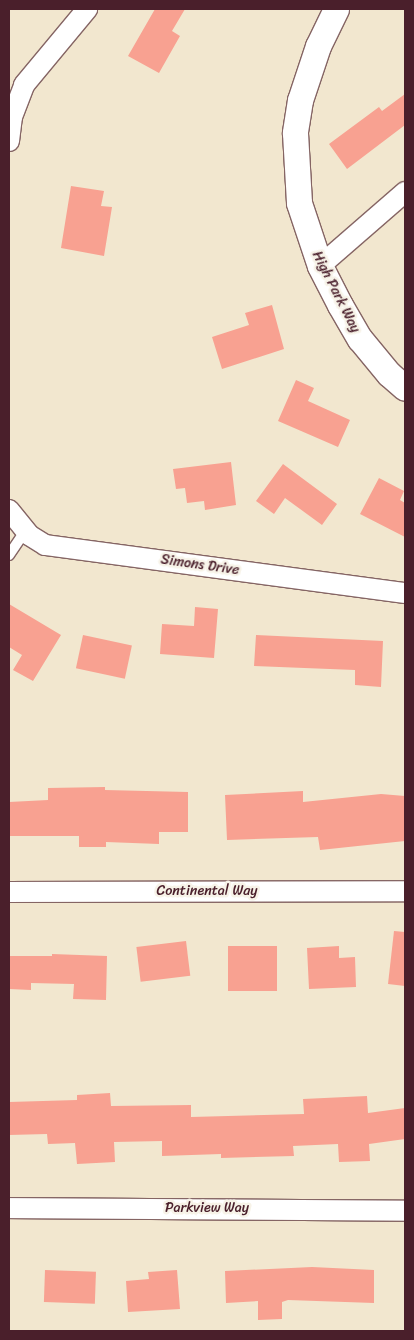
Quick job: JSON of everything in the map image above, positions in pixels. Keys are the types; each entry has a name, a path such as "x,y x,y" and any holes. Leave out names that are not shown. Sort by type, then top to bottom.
{"street":[{"path":"9,141 12,117 24,85 88,9"},
{"name":"High Park Way","path":"336,9 328,20 306,76 295,133 299,203 320,266 360,339 389,374 405,388"},
{"path":"320,266 405,192"},
{"name":"Simons Drive","path":"9,510 26,531 45,544 405,593"},
{"name":"Continental Way","path":"9,892 405,891"},
{"name":"Parkview Way","path":"9,1208 405,1211"}],"lane":[{"path":"9,555 26,531"}],"building":[{"path":"155,9 185,9 172,31 180,36 159,73 128,56"},
{"path":"405,94 405,125 347,169 329,144 379,107 382,111"},
{"path":"71,186 104,191 101,206 112,207 104,256 61,248"},
{"path":"272,305 284,349 222,369 212,337 249,325 245,313"},
{"path":"296,380 314,388 308,401 350,420 338,447 278,421"},
{"path":"231,462 236,505 205,510 204,501 187,503 185,488 176,489 173,469"},
{"path":"283,464 337,504 322,525 285,498 274,514 256,501"},
{"path":"379,478 404,491 400,500 405,503 405,537 360,514"},
{"path":"9,604 61,635 33,681 13,670 22,655 9,647"},
{"path":"195,607 218,609 214,658 160,654 162,624 194,626"},
{"path":"83,635 132,645 125,679 76,668"},
{"path":"256,635 383,641 381,687 355,685 355,670 254,666"},
{"path":"105,787 105,790 188,792 188,832 159,832 159,844 106,842 106,847 79,847 79,836 9,836 9,802 48,800 48,788"},
{"path":"303,791 303,802 381,794 405,796 405,841 320,850 318,837 227,840 225,795"},
{"path":"394,931 405,932 405,986 388,984"},
{"path":"186,941 190,976 141,982 136,947"},
{"path":"228,946 277,946 277,991 228,991"},
{"path":"339,946 339,958 355,957 356,987 309,989 307,948"},
{"path":"52,954 107,956 106,1000 73,999 74,984 31,983 31,990 9,989 9,956 52,956"},
{"path":"110,1093 111,1106 191,1105 191,1117 304,1114 303,1099 367,1096 368,1113 405,1108 405,1139 369,1144 370,1161 339,1162 338,1144 293,1146 294,1156 221,1158 221,1154 162,1156 162,1141 114,1142 115,1162 77,1164 75,1143 48,1144 47,1134 9,1135 9,1102 77,1100 77,1095"},
{"path":"312,1267 374,1270 374,1303 288,1300 282,1302 282,1319 258,1320 258,1301 226,1303 225,1271"},
{"path":"45,1270 96,1272 95,1304 44,1302"},
{"path":"177,1270 180,1309 128,1312 126,1281 149,1279 148,1272"}]}
